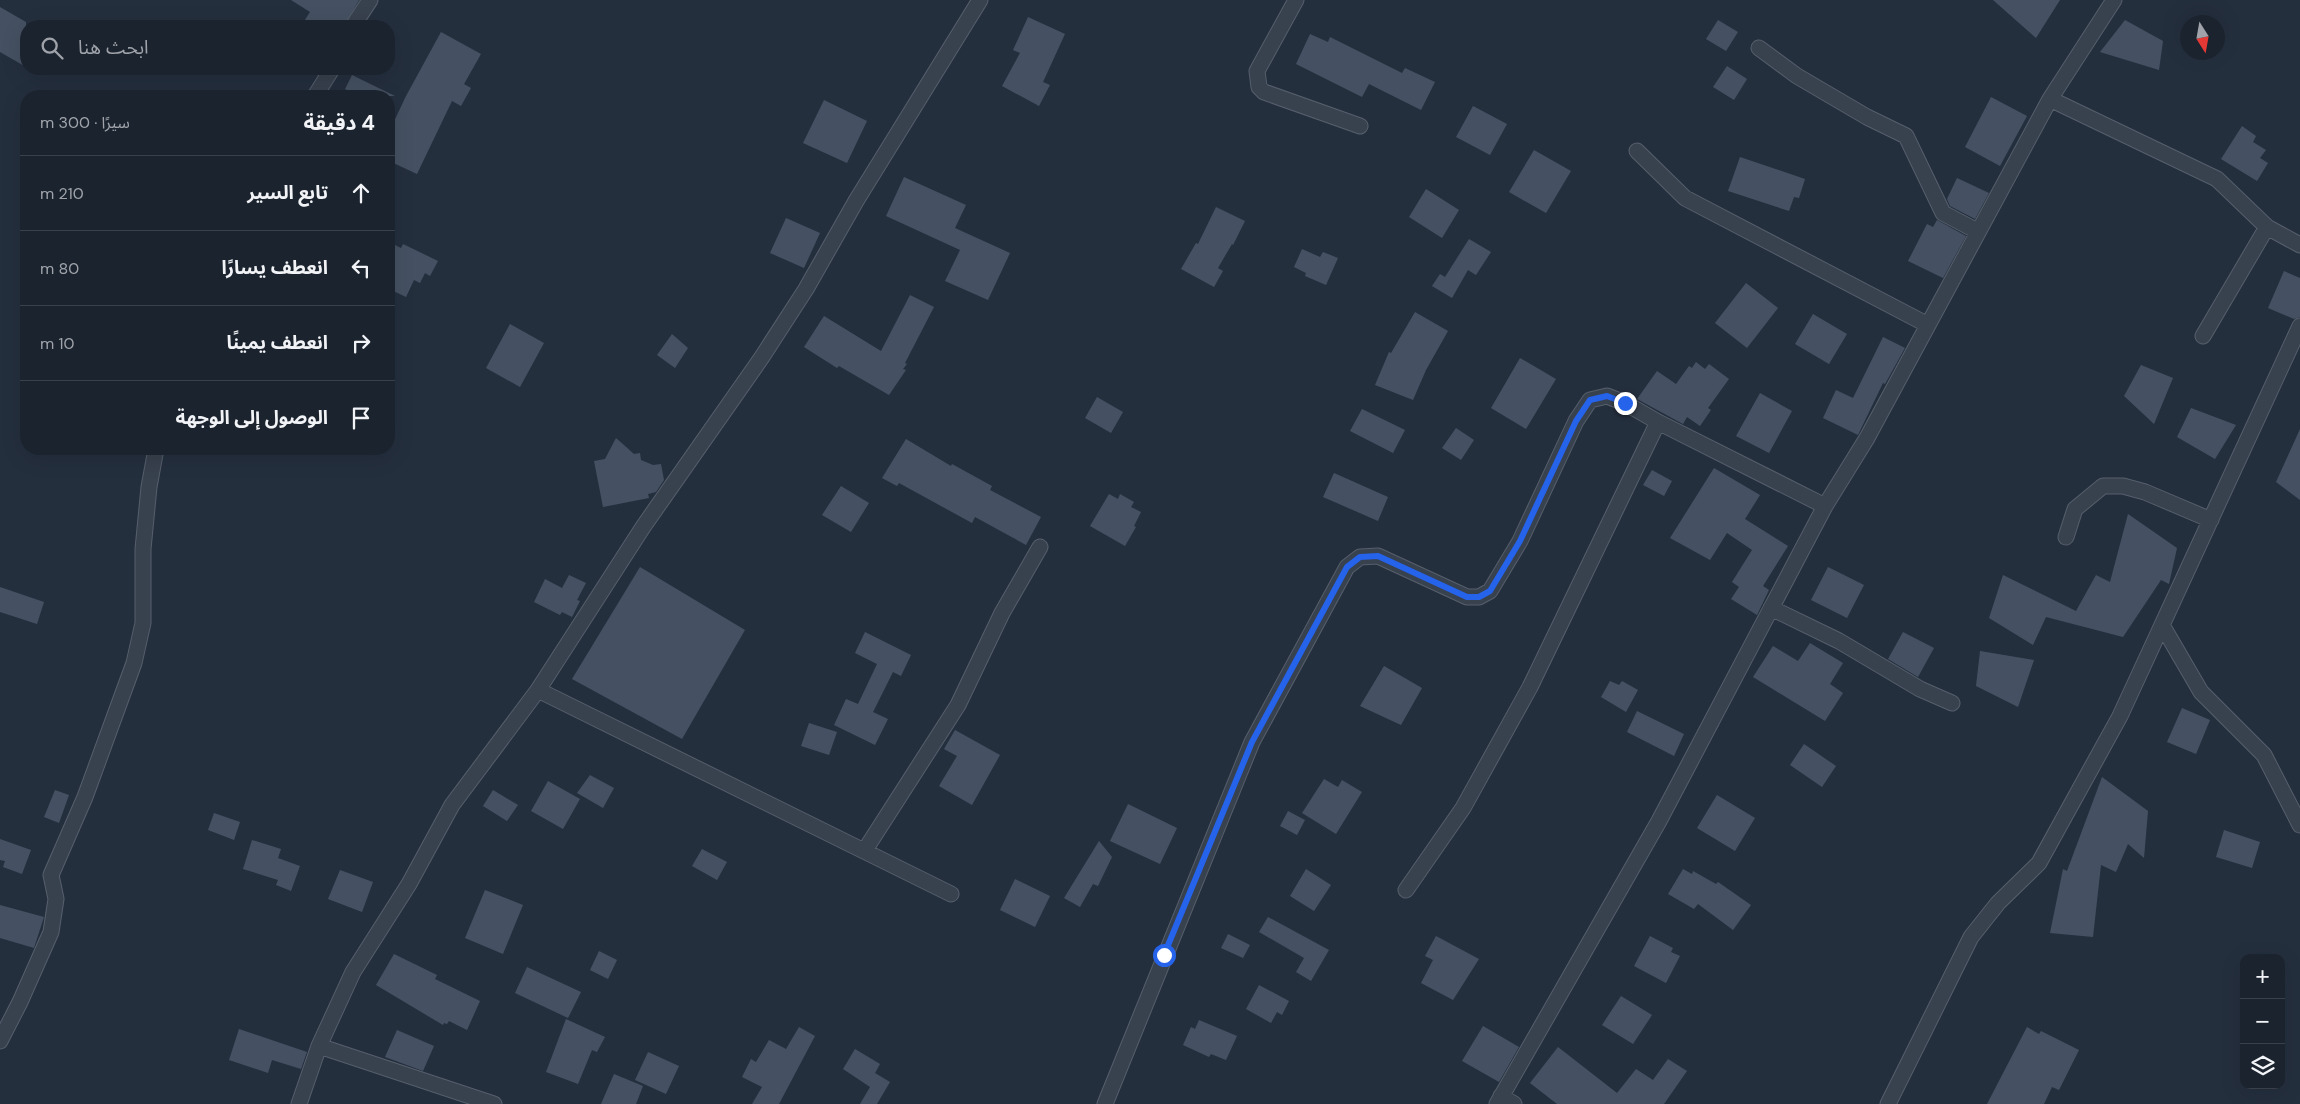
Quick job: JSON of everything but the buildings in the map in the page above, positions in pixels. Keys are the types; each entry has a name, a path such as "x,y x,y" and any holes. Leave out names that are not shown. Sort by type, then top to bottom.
{"street":[{"path":"357,20 370,0"},
{"path":"299,1104 320,1046 353,972 409,884 452,805 538,690 644,527 762,357 806,289 856,201 980,0"},
{"path":"1296,0 1258,70 1260,87 1264,92 1360,126"},
{"path":"1514,1104 1499,1100 1659,821 1825,506 1866,438 2050,99 2114,0"},
{"path":"1759,48 1797,76 1866,118 1906,136 1943,213 1977,231"},
{"path":"319,90 328,75"},
{"path":"2050,99 2217,179 2267,227 2300,245"},
{"path":"1637,151 1685,198 1928,324"},
{"path":"2203,336 2267,227"},
{"path":"1888,1104 1971,937 1998,903 2039,863 2050,847 2120,716 2300,326"},
{"path":"1105,1104 1252,742 1347,567 1360,557 1378,556 1467,597 1479,597 1490,591 1520,541 1576,421 1590,400 1607,396 1625,403 1658,422 1825,506"},
{"path":"1406,890 1463,808 1530,687 1658,422"},
{"path":"0,1041 28,985 51,932 56,899 51,875 60,849 85,797 134,663 143,623 143,549 149,488 155,455"},
{"path":"2066,537 2075,509 2103,486 2123,486 2145,492 2211,520"},
{"path":"865,850 958,705 1002,614 1040,547"},
{"path":"1771,608 1839,640 1920,689 1952,703"},
{"path":"2162,625 2201,692 2264,755 2300,825"},
{"path":"538,690 951,894"},
{"path":"320,1046 494,1104"}],"route":[{"path":"1164,955 1252,742 1347,567 1360,557 1378,556 1392,560 1467,597 1479,597 1490,591 1520,541 1576,421 1590,400 1607,396 1625,403"}]}
